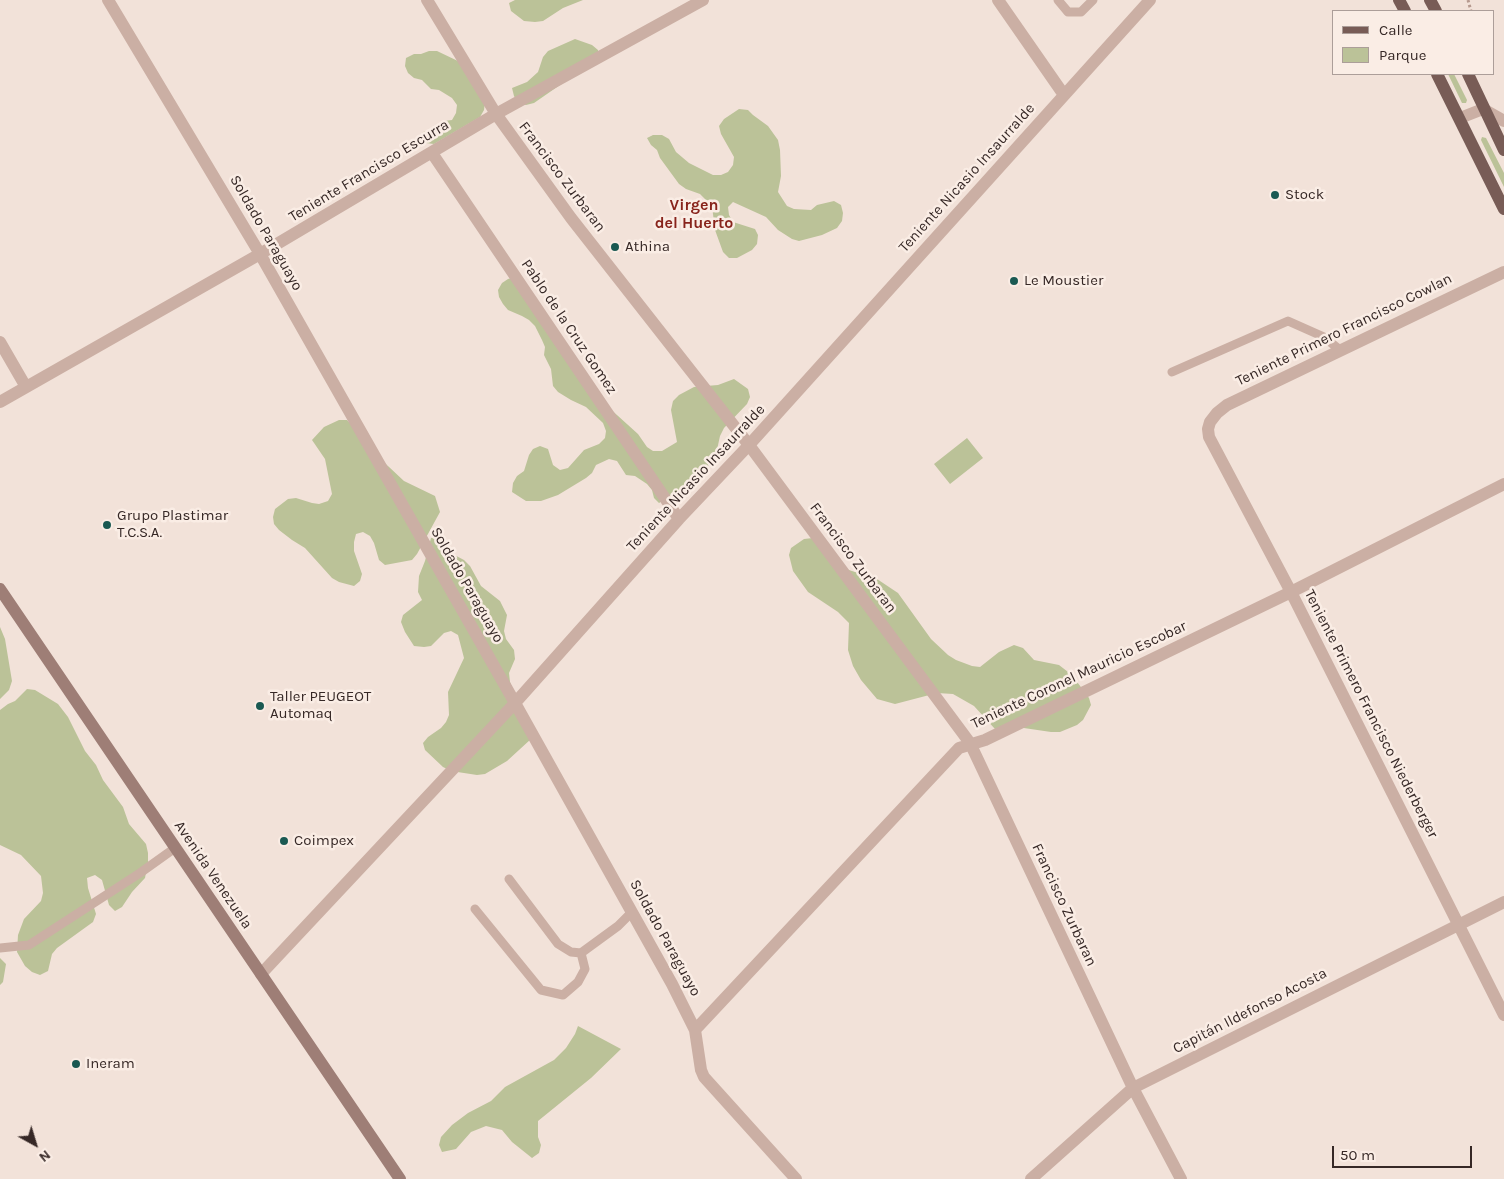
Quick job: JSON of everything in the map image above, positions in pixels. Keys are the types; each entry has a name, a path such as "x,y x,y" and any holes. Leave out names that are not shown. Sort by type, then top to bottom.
{"main road":[{"path":"1438,75 1504,209"},
{"path":"1468,75 1504,150"},
{"name":"Avenida Venezuela","path":"0,589 400,1179"}],"street":[{"name":"Soldado Paraguayo","path":"108,0 260,254 632,912 685,1008 695,1030 701,1070 706,1080 796,1179"},
{"name":"Francisco Zurbaran","path":"427,0 496,114 571,218 749,445 970,743 1133,1088 1181,1179"},
{"name":"Teniente Francisco Escurra","path":"0,402 260,254 496,114 703,0"},
{"path":"998,0 1064,95"},
{"name":"Teniente Nicasio Insaurralde","path":"261,974 515,703 679,519 749,445 1150,0"},
{"path":"1460,118 1483,109 1504,121"},
{"name":"Pablo de la Cruz Gomez","path":"432,153 679,519"},
{"name":"Teniente Primero Francisco Cowlan","path":"1208,429 1216,413 1227,405 1504,272"},
{"path":"0,342 26,387"},
{"name":"Teniente Primero Francisco Niederberger","path":"1208,429 1209,438 1291,592 1504,1016"},
{"name":"Teniente Coronel Mauricio Escobar","path":"695,1030 955,751 970,743 986,740 1291,592 1504,484"},
{"name":"Capitán Ildefonso Acosta","path":"1030,1179 1133,1088 1504,902"}],"lane":[{"path":"1058,0 1068,12 1081,12 1094,0"},
{"path":"1172,372 1288,321 1324,337 1340,350"},
{"path":"0,948 29,945 175,848"},
{"path":"509,879 558,944 571,952 581,953 618,926 632,912"},
{"path":"475,909 542,990 563,995 578,982 585,969 581,953"}],"green space":[{"path":"515,0 583,0 563,8 543,21 535,22 524,21 511,11 509,3"},
{"path":"575,39 592,45 598,50 599,58 534,103 526,105 518,103 512,88 527,82 538,72 543,57 548,51"},
{"path":"429,51 437,51 460,62 485,102 484,110 480,117 434,144 418,139 423,132 431,130 444,121 452,120 456,113 457,105 452,98 439,90 431,89 422,80 414,78 408,73 405,66 406,58"},
{"path":"1448,75 1454,75 1467,100 1466,103 1462,103"},
{"path":"739,109 748,110 768,126 778,140 781,176 778,192 787,206 794,209 811,210 817,205 834,201 841,205 843,213 842,221 837,228 822,235 799,241 778,230 766,217 733,202 728,207 729,215 733,222 755,229 758,235 757,244 752,250 737,258 729,258 723,252 715,230 712,206 700,194 686,189 679,184 647,138 653,135 662,135 669,139 676,152 689,163 713,175 721,175 728,172 733,165 734,157 721,134 719,126 724,119"},
{"path":"1482,137 1486,138 1504,173 1504,187 1481,140"},
{"path":"515,277 607,406 638,434 647,447 653,451 662,451 677,442 671,410 673,401 679,395 694,387 718,385 734,379 748,389 750,397 747,404 724,428 720,436 715,459 685,488 659,503 654,498 652,490 647,484 635,476 626,475 617,461 609,459 596,465 592,473 586,478 558,495 541,501 526,501 512,492 513,483 517,476 524,471 533,449 540,446 548,449 553,465 560,470 568,468 584,450 599,444 605,438 606,431 603,423 586,407 558,392 553,386 551,369 544,355 545,347 535,326 529,320 508,310 503,304 498,290 502,283"},
{"path":"339,420 347,420 373,452 404,481 435,496 440,512 412,560 385,565 379,560 370,536 363,532 356,534 354,551 362,574 360,581 354,586 332,578 305,548 279,530 274,524 273,517 275,509 288,499 296,498 319,504 328,501 332,494 325,459 312,440 324,427"},
{"path":"967,438 983,458 950,484 934,464"},
{"path":"438,535 443,549 464,560 470,566 481,586 500,601 507,615 504,631 506,639 514,650 515,659 509,673 510,682 531,739 507,761 485,774 477,775 451,771 443,767 425,750 423,743 446,722 449,715 448,692 464,658 458,635 451,631 444,633 431,646 414,646 401,622 403,615 422,600 418,592 419,576 431,538"},
{"path":"813,538 840,567 871,575 898,593 931,639 956,660 980,667 999,652 1014,645 1023,648 1034,660 1059,665 1072,675 1089,698 1091,705 1083,720 1077,725 1060,732 1017,727 995,729 974,706 953,694 937,693 895,704 877,699 861,680 853,666 848,650 849,623 838,612 808,592 793,571 789,555 791,548 804,539"},
{"path":"0,627 5,639 12,681 9,690 0,699"},
{"path":"27,689 35,690 58,704 68,717 85,751 123,807 129,824 146,844 148,853 145,878 122,907 115,911 109,905 102,880 95,875 87,878 96,914 93,922 57,948 52,954 48,971 40,975 32,972 25,966 17,952 18,935 24,919 41,901 43,893 41,876 21,855 0,845 0,710 15,701"},
{"path":"0,958 6,964 3,982 0,985"},
{"path":"578,1026 621,1049 591,1078 538,1121 538,1137 541,1145 539,1153 532,1158 512,1142 502,1130 486,1126 471,1132 456,1149 442,1152 439,1145 441,1137 452,1125 468,1113 491,1101 505,1087 554,1060 566,1048"}],"place":[{"name":"Stock","path":"1275,195"},
{"name":"Athina","path":"615,247"},
{"name":"Le Moustier","path":"1014,281"},
{"name":"Grupo Plastimar T.C.S.A.","path":"107,525"},
{"name":"Taller PEUGEOT Automaq","path":"260,706"},
{"name":"Coimpex","path":"284,841"},
{"name":"Ineram","path":"76,1064"}],"district":[{"name":"Virgen del Huerto","path":"694,214"}]}
